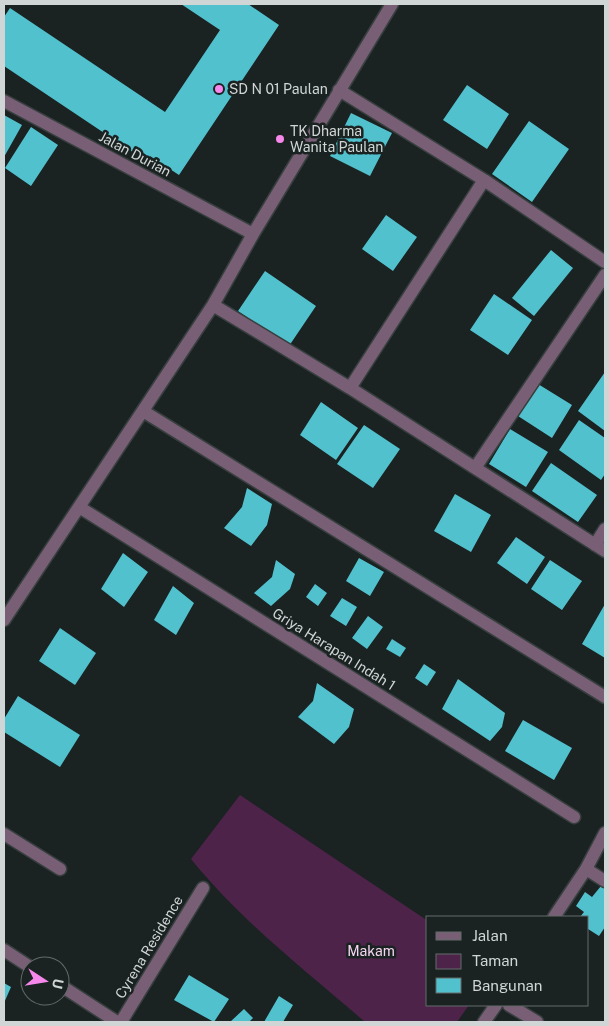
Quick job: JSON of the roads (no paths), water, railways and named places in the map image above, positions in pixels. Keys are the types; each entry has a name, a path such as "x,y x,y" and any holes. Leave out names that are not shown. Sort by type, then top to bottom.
{"street":[{"path":"4,620 212,305 252,234 392,4"},
{"path":"339,90 484,180 605,262"},
{"name":"Jalan Durian","path":"4,101 252,234"},
{"path":"350,388 484,180"},
{"path":"475,468 605,275"},
{"path":"212,305 350,388 600,548 605,529"},
{"path":"143,411 605,697"},
{"name":"Griya Harapan Indah 1","path":"79,508 574,817"},
{"path":"4,834 60,869"},
{"path":"555,916 586,869 605,834"},
{"path":"586,869 605,881"},
{"name":"Cyrena Residence","path":"121,1022 203,888"},
{"path":"4,950 20,960"},
{"path":"70,991 117,1022"},
{"path":"484,1022 495,1006"},
{"path":"511,1006 537,1022"}],"place":[{"name":"SD N 01 Paulan","path":"219,89"},
{"name":"TK Dharma Wanita Paulan","path":"280,139"}],"park label":[{"name":"Makam","path":"371,951"}]}
